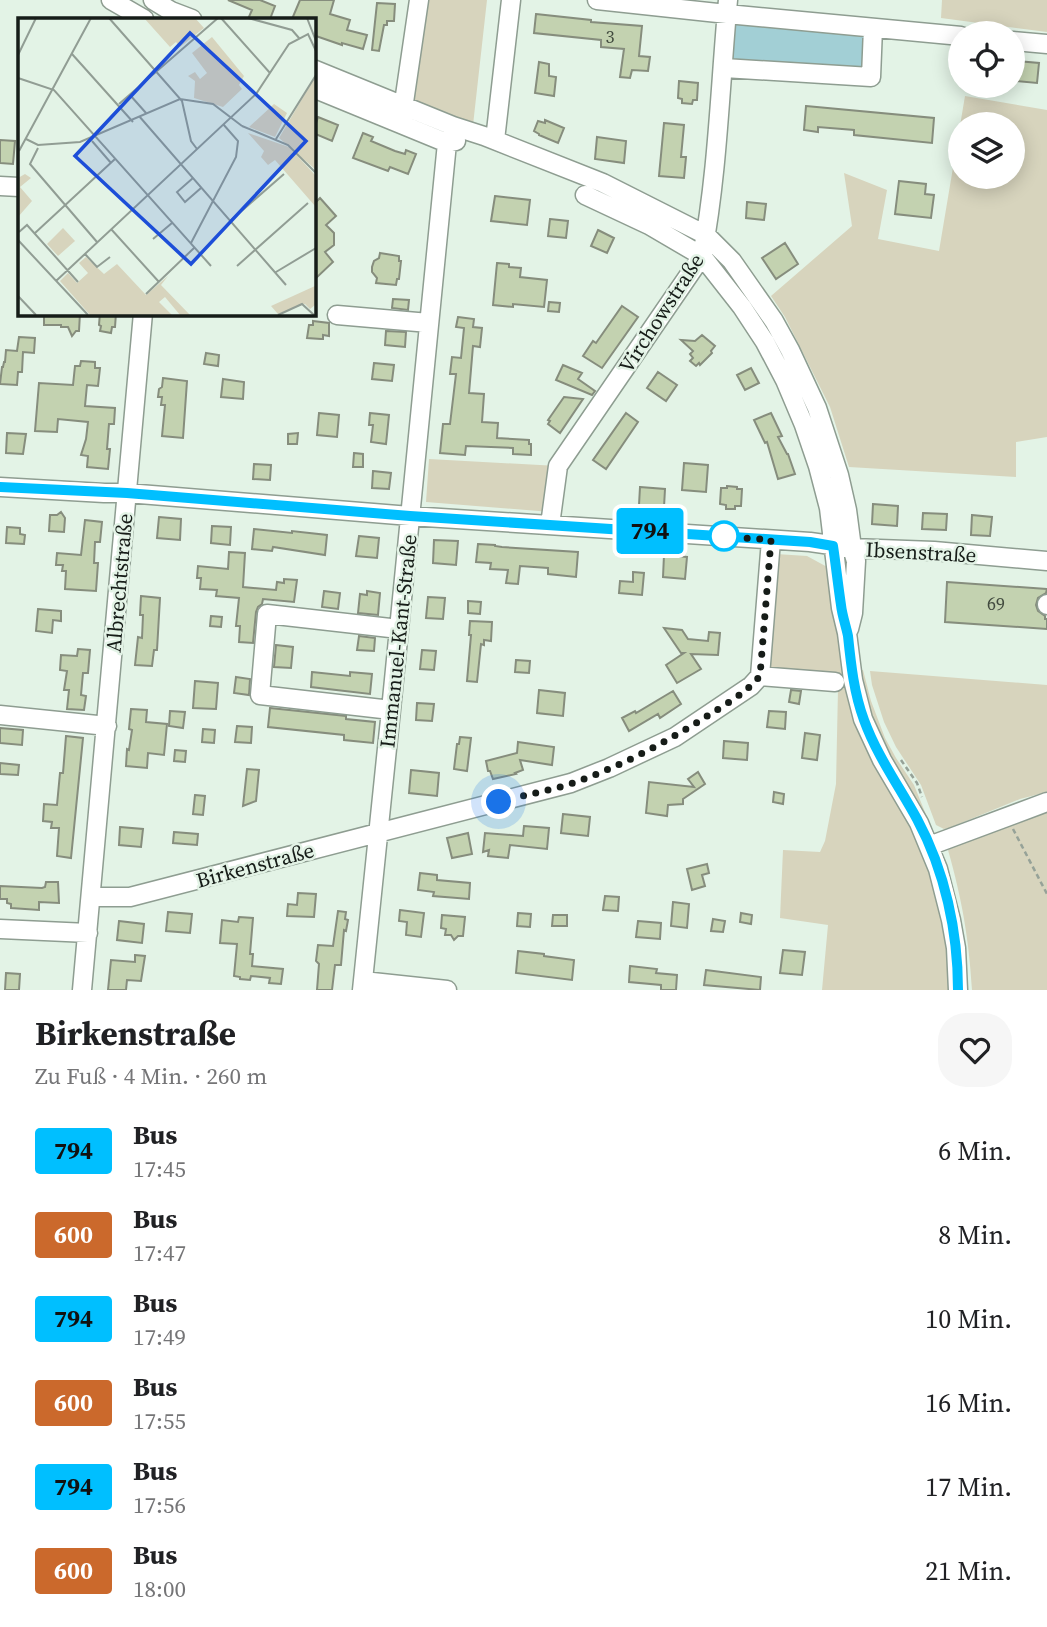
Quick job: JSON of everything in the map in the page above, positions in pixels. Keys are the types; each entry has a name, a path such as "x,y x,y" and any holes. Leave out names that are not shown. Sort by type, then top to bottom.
{"street":[{"path":"111,0 140,18"},
{"path":"153,0 190,18"},
{"path":"402,114 419,0"},
{"path":"489,138 510,0"},
{"path":"597,0 727,7 873,29 948,35"},
{"name":"Virchowstraße","path":"550,525 558,466 702,256 724,68 727,7"},
{"path":"724,68 871,77 873,29"},
{"path":"1025,42 1047,44"},
{"path":"315,70 402,114 450,134 489,138 603,183 706,235 732,261 790,349 817,408 839,475 856,561 853,613 847,634"},
{"path":"315,89 402,114"},
{"name":"Immanuel-Kant-Straße","path":"363,985 450,134"},
{"path":"0,186 18,187"},
{"path":"585,195 649,225 702,256 765,342 785,380 804,425 829,508 841,608 853,680 863,719 882,760 919,822 929,845 951,920 956,948 958,990"},
{"name":"Albrechtstraße","path":"82,990 143,315"},
{"path":"337,315 429,323"},
{"name":"Ibsenstraße","path":"0,486 1047,561"},
{"path":"771,540 760,676 835,682"},
{"path":"391,710 260,695 267,614 399,629"},
{"name":"Birkenstraße","path":"92,897 130,897 571,783 675,737 751,686 760,676"},
{"path":"0,715 107,726"},
{"path":"929,845 1047,802"},
{"path":"0,929 88,933"},
{"path":"363,985 447,990"}],"path":[{"path":"895,751 916,783 924,802"},
{"path":"1007,817 1047,894"}],"shaded area":[{"path":"424,0 487,0 473,125 410,102"},
{"path":"942,0 1047,0 1047,32 1025,29 1025,21 964,21 941,18"},
{"path":"965,98 1047,110 1047,437 1016,442 1016,477 849,467 830,407 785,317 771,296 852,226 844,173 887,190 878,239 939,251 949,189 1025,189 1025,112 962,112"},
{"path":"429,459 558,466 551,512 426,502"},
{"path":"776,554 807,556 829,568 845,678 769,674"},
{"path":"857,670 863,670 885,738 914,785 933,832 928,828 877,736"},
{"path":"870,671 1047,685 1047,792 1020,799 949,828 936,825 921,785 896,747 884,722"},
{"path":"847,687 929,863 946,934 951,990 822,990 828,925 780,918 783,850 820,852 825,841 836,784 838,689"},
{"path":"1047,809 1047,990 972,990 964,919 948,850 954,845"}],"water":[{"path":"734,15 873,28 871,77 730,68"}],"building":[{"path":"228,0 260,0 275,6 270,18 248,18 252,10"},
{"path":"300,0 334,0 330,14 350,20 347,30 367,35 363,49 315,36 315,18 292,18"},
{"path":"377,3 395,4 394,21 387,21 387,25 384,25 379,51 372,50"},
{"path":"536,14 642,26 639,56 650,57 648,71 632,70 630,78 620,77 624,49 601,47 601,40 534,33"},
{"path":"539,62 549,64 549,76 556,77 554,96 535,93"},
{"path":"1025,62 1039,63 1037,83 1025,82"},
{"path":"679,81 698,83 697,100 693,100 692,104 682,103 682,99 678,98"},
{"path":"806,106 934,118 932,143 854,135 854,130 818,127 818,132 804,130"},
{"path":"318,117 338,125 332,141 315,134"},
{"path":"545,120 564,128 558,143 534,131 538,121 545,123"},
{"path":"664,123 684,125 681,157 686,157 684,178 659,176"},
{"path":"363,133 373,137 371,141 395,151 405,154 406,150 416,154 408,174 390,167 388,171 353,158"},
{"path":"597,137 626,141 624,163 595,159"},
{"path":"0,140 15,141 13,164 0,163"},
{"path":"899,181 926,184 925,194 934,195 931,218 895,214"},
{"path":"495,196 530,200 527,225 491,221"},
{"path":"320,198 336,216 326,225 334,233 334,245 325,252 333,262 315,279 315,203"},
{"path":"747,202 766,204 764,220 746,218"},
{"path":"550,219 568,221 566,238 548,236"},
{"path":"598,230 614,238 607,253 591,246"},
{"path":"785,243 798,264 776,279 762,258"},
{"path":"380,253 399,256 401,261 396,285 376,283 377,278 372,267"},
{"path":"497,263 521,268 520,277 547,280 544,307 493,305"},
{"path":"393,299 409,300 408,310 392,308"},
{"path":"549,302 560,303 559,312 548,311"},
{"path":"622,306 638,317 602,368 583,356 593,341 596,343"},
{"path":"44,315 80,315 79,331 72,336 68,327 44,325"},
{"path":"100,315 116,315 115,327 112,327 111,333 100,331"},
{"path":"458,317 474,319 473,327 482,328 480,347 473,346 469,393 484,394 482,422 498,423 497,438 529,440 531,455 513,454 513,448 466,446 465,455 440,453 443,424 450,424 456,374 450,374 452,357 461,358 464,328 456,327"},
{"path":"313,321 329,323 329,336 323,335 323,339 307,338 309,325 313,325"},
{"path":"386,331 406,332 405,347 385,345"},
{"path":"702,335 715,346 712,353 696,366 690,361 693,351 681,340 695,341"},
{"path":"19,337 35,338 34,353 23,352 22,372 18,372 17,385 0,384 6,350 17,351"},
{"path":"206,353 219,355 218,366 204,364"},
{"path":"81,361 95,362 95,368 100,368 98,386 87,385 85,406 115,408 114,424 109,424 108,469 87,467 88,456 81,455 88,422 58,419 57,432 35,431 39,383 73,385 75,366 80,366"},
{"path":"374,363 394,365 392,381 372,379"},
{"path":"563,365 582,373 578,379 595,391 592,395 556,380"},
{"path":"751,368 759,383 745,390 737,375"},
{"path":"658,372 677,385 666,401 647,388"},
{"path":"163,378 187,381 183,438 162,436 165,405 161,405 162,397 158,397"},
{"path":"223,379 244,382 243,399 221,397"},
{"path":"564,397 583,399 560,433 548,424 548,420"},
{"path":"319,413 339,415 337,437 317,435"},
{"path":"370,413 389,415 386,444 371,442 373,425 369,425"},
{"path":"626,413 638,422 606,469 593,460"},
{"path":"771,413 782,436 778,437 795,474 778,479 767,442 765,443 754,420"},
{"path":"7,433 26,434 23,454 6,453"},
{"path":"298,433 297,444 288,444 288,434"},
{"path":"354,453 363,454 363,467 353,467"},
{"path":"684,463 708,465 706,492 682,490"},
{"path":"254,464 271,465 270,480 253,479"},
{"path":"373,471 391,473 389,489 372,488"},
{"path":"727,486 742,489 741,506 726,509 726,505 720,504 721,488"},
{"path":"640,487 665,489 664,507 639,505"},
{"path":"873,504 898,506 897,526 872,524"},
{"path":"61,512 65,518 64,532 49,531 50,515"},
{"path":"923,513 947,514 946,530 922,529"},
{"path":"972,515 992,517 990,536 971,535"},
{"path":"159,517 181,519 180,540 157,538"},
{"path":"85,520 102,522 100,542 95,542 94,563 98,563 96,591 65,589 66,571 62,571 63,565 56,565 57,553 81,555"},
{"path":"212,526 231,527 230,545 211,543"},
{"path":"7,527 20,528 20,534 25,535 24,544 6,543"},
{"path":"254,529 327,535 325,555 273,547 272,551 252,549"},
{"path":"359,536 379,538 377,558 356,556"},
{"path":"434,540 458,541 456,565 433,563"},
{"path":"478,544 578,552 576,577 548,574 548,568 520,566 518,584 506,583 508,570 490,569 491,563 476,562"},
{"path":"229,552 245,553 243,587 276,590 277,582 284,583 284,579 297,580 294,602 263,599 256,612 253,643 239,642 240,626 236,626 239,598 216,596 217,590 200,589 201,578 197,578 198,566 228,569"},
{"path":"664,555 687,557 685,579 663,577"},
{"path":"633,572 644,573 642,595 619,593 620,581 633,582"},
{"path":"947,582 1047,589 1046,593 1038,598 1036,605 1038,611 1047,619 1047,629 945,622"},
{"path":"324,591 340,593 338,609 322,607"},
{"path":"367,591 380,593 378,615 358,613 360,594 367,595"},
{"path":"141,596 160,598 157,650 154,650 152,666 135,665 138,637 142,638"},
{"path":"428,597 445,598 443,619 426,618"},
{"path":"468,601 481,602 480,614 468,613"},
{"path":"38,609 61,611 61,621 53,620 52,633 36,631"},
{"path":"211,616 222,617 221,627 210,626"},
{"path":"470,621 492,622 491,641 484,640 484,645 481,644 477,682 467,681"},
{"path":"664,628 682,630 688,639 708,641 709,632 720,633 718,655 691,654 701,669 677,683 666,665 684,653 681,653"},
{"path":"359,636 375,638 374,651 357,650"},
{"path":"276,645 293,647 291,668 274,667"},
{"path":"78,649 90,650 88,673 83,673 81,695 86,696 84,710 67,709 69,690 64,690 67,671 60,670 61,655 77,656"},
{"path":"422,650 436,651 434,670 420,669"},
{"path":"516,660 530,661 529,673 515,672"},
{"path":"312,672 350,676 350,672 372,674 370,694 311,687"},
{"path":"236,677 250,679 249,695 234,693"},
{"path":"195,681 218,683 216,709 193,708"},
{"path":"539,690 565,693 563,716 537,713"},
{"path":"791,690 801,691 799,704 789,702"},
{"path":"673,691 681,704 660,718 658,714 629,731 622,718 635,711 636,713"},
{"path":"417,703 434,704 432,721 416,720"},
{"path":"270,708 346,716 346,719 375,722 373,743 344,740 344,735 268,727"},
{"path":"131,709 147,710 146,722 167,724 164,755 148,753 147,768 126,766 132,730 129,729"},
{"path":"170,711 185,712 183,728 169,726"},
{"path":"769,711 786,712 785,729 767,727"},
{"path":"237,726 252,727 251,743 235,742"},
{"path":"0,728 23,730 22,745 0,743"},
{"path":"203,729 215,730 214,743 202,742"},
{"path":"805,733 820,735 817,760 802,758"},
{"path":"66,736 83,738 71,858 57,856 59,828 51,828 52,822 43,821 44,804 57,805"},
{"path":"460,737 471,738 467,771 454,769"},
{"path":"724,741 748,743 747,760 723,758"},
{"path":"518,742 554,747 552,765 520,760 523,770 493,779 486,761 517,753"},
{"path":"175,750 186,751 185,762 174,761"},
{"path":"0,763 19,765 18,775 0,774"},
{"path":"247,769 259,770 256,801 243,806"},
{"path":"411,770 439,773 437,796 409,793"},
{"path":"698,772 705,784 683,799 683,804 668,805 667,816 646,813 649,782 694,787 688,779"},
{"path":"774,792 784,794 783,804 773,802"},
{"path":"195,795 205,796 203,815 193,814"},
{"path":"563,814 590,817 588,836 561,833"},
{"path":"524,826 549,828 547,849 510,845 508,858 488,856 489,850 483,852 485,833 523,836"},
{"path":"120,827 143,829 141,847 119,845"},
{"path":"174,832 198,834 197,845 173,843"},
{"path":"468,833 472,854 452,858 447,838"},
{"path":"707,864 709,873 702,875 705,886 692,890 687,869"},
{"path":"420,873 437,875 437,880 470,883 469,899 433,896 434,892 418,890"},
{"path":"46,882 58,882 59,903 39,902 39,910 11,908 7,899 0,899 0,886 42,888"},
{"path":"298,893 316,894 314,917 287,916 288,904 297,905"},
{"path":"605,896 619,897 618,911 603,910"},
{"path":"673,902 689,904 687,928 671,926"},
{"path":"400,910 424,913 421,937 406,935 407,922 399,921"},
{"path":"338,911 346,912 345,919 348,920 346,931 344,930 341,965 335,965 332,990 317,990 318,945 333,946"},
{"path":"168,912 192,914 190,933 166,931"},
{"path":"518,913 531,914 530,927 517,926"},
{"path":"741,913 752,915 751,924 740,922"},
{"path":"442,915 465,917 463,936 454,940 451,935 445,935 446,929 441,928"},
{"path":"553,915 567,915 567,926 552,926"},
{"path":"239,917 253,918 250,954 253,954 252,966 283,969 281,984 269,983 270,978 251,976 250,980 234,976 237,944 220,943 222,920 238,922"},
{"path":"713,919 725,921 723,932 711,931"},
{"path":"119,921 144,924 142,943 117,940"},
{"path":"638,921 661,923 660,939 636,937"},
{"path":"783,950 805,952 802,975 780,973"},
{"path":"518,951 574,960 572,980 516,973"},
{"path":"135,955 145,956 141,981 127,980 126,990 108,990 111,960 135,962"},
{"path":"630,966 657,969 656,973 677,975 676,990 661,990 661,985 629,982"},
{"path":"706,970 761,977 760,990 704,985"},
{"path":"6,973 20,974 19,990 5,990"}],"bus line":[{"name":"794","path":"0,487 127,493 410,516 810,542 833,546 849,657 863,719 882,760 919,822 938,869 956,948 958,990"}],"route":[{"path":"499,802 571,783 641,754 675,737 720,708 751,686 760,676 771,540 720,536 724,536"}]}
